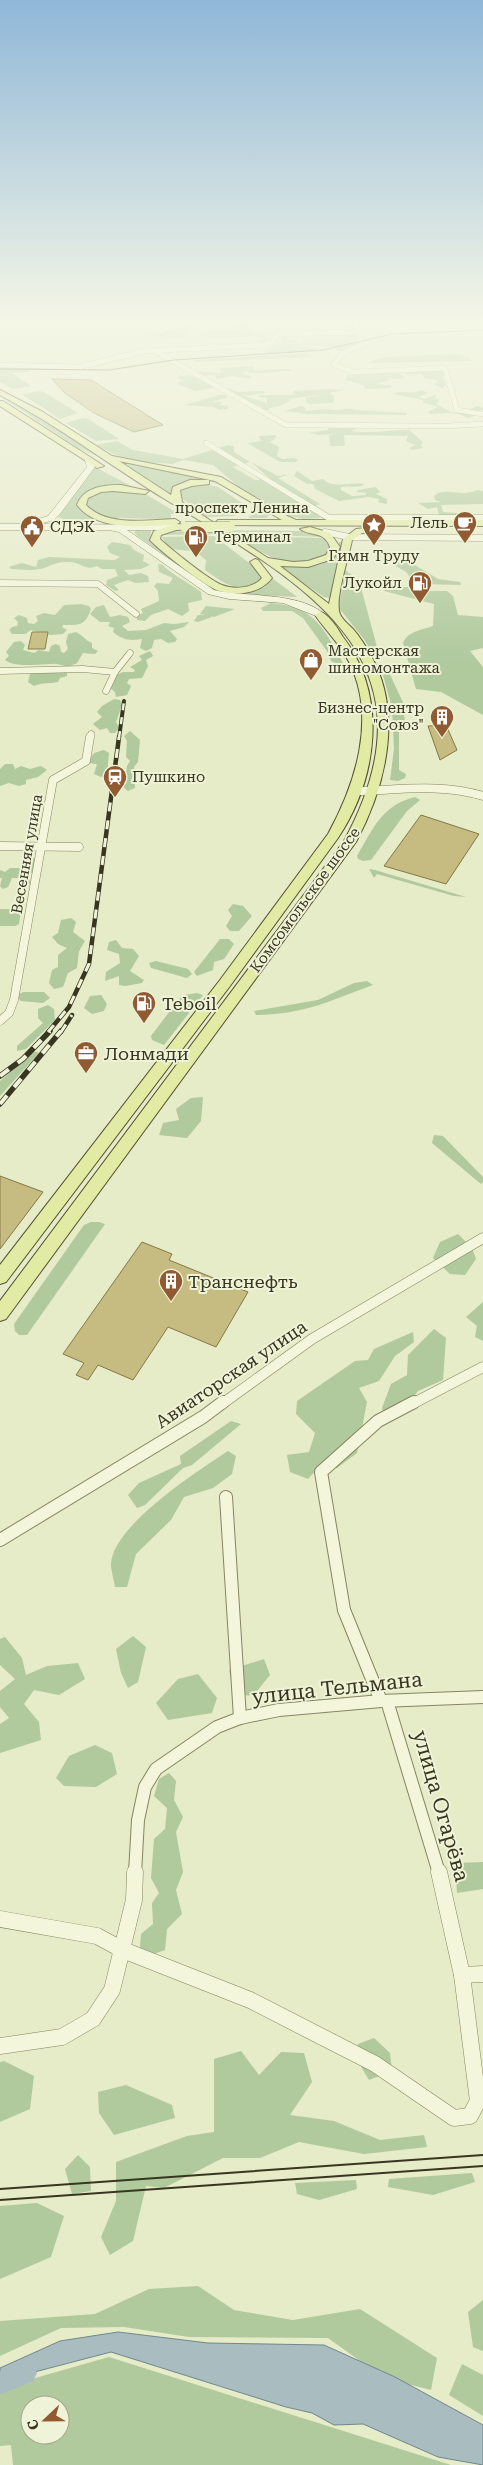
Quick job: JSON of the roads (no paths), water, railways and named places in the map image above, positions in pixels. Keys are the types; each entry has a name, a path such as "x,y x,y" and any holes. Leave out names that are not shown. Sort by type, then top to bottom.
{"main road":[{"name":"Комсомольское шоссе","path":"0,1314 336,861 356,831 378,776 384,710 376,677 370,662 335,615 316,596 190,518 87,459 50,435"},
{"name":"Комсомольское шоссе","path":"0,1277 311,867 337,829 356,791 364,752 367,700 355,663 343,644 319,614 256,559 178,502 73,435"},
{"path":"100,453 118,459 218,479 278,515 300,525 325,532 335,547 333,553 323,560 304,564 288,564 256,559"},
{"path":"35,523 51,518 56,512 91,467 87,459"},
{"path":"178,502 175,494 176,489 182,486 202,482 220,486 247,506 248,510 244,515 227,524"},
{"path":"145,491 111,487 91,492 81,501 84,510 133,537 211,592 229,596 285,600 319,614"},
{"name":"проспект Ленина","path":"300,525 329,520 483,522"},
{"name":"проспект Ленина","path":"0,523 483,528"},
{"name":"проспект Ленина","path":"0,527 112,524"},
{"path":"180,525 157,533 156,540 158,544 220,588 237,591 261,585 267,578 256,559"},
{"path":"335,615 334,599 349,537 359,531 375,528"}],"street":[{"path":"206,443 329,520 483,518"},
{"path":"325,532 349,537 483,538"},
{"path":"0,583 98,584 136,614"},
{"path":"106,691 115,672 130,653"},
{"path":"0,671 83,669 115,672"},
{"name":"Весенняя улица","path":"0,1021 9,1013 14,1000 53,780 86,761 91,734"},
{"path":"356,791 431,788 457,790 483,796"},
{"path":"0,846 79,847"},
{"name":"Авиаторская улица","path":"0,1540 203,1417 312,1339 483,1238"},
{"name":"улица Огарёва","path":"123,1950 250,2000 375,2064 454,2118 470,2116 478,2101 462,1975 442,1882 384,1701 344,1610 322,1472 378,1421 483,1367"},
{"path":"226,1497 240,1718"},
{"name":"улица Тельмана","path":"0,2046 62,2037 93,2019 112,1990 134,1900 138,1820 145,1787 156,1769 217,1727 240,1718 279,1710 384,1701 483,1697"},
{"path":"0,1919 98,1936 123,1950"},
{"path":"462,1975 483,1974"}],"waterway":[{"path":"0,2383 25,2373"}],"tram line":[{"path":"0,2189 483,2155"},
{"path":"0,2200 483,2166"}],"railway":[{"path":"119,738 124,701"},
{"path":"48,1032 69,1007 89,964 119,737"},
{"path":"61,1032 72,1015"},
{"path":"0,1076 23,1059 50,1031"},
{"path":"0,1104 61,1031"}],"place":[{"name":"Лель","path":"465,544"},
{"name":"Гимн Труду","path":"374,546"},
{"name":"СДЭК","path":"32,548"},
{"name":"Терминал","path":"196,558"},
{"name":"Лукойл","path":"420,604"},
{"name":"Мастерская шиномонтажа","path":"311,681"},
{"name":"Бизнес-центр \"Союз\"","path":"442,738"},
{"name":"Пушкино","path":"115,798"},
{"name":"Teboil","path":"144,1024"},
{"name":"Лонмади","path":"86,1074"},
{"name":"Транснефть","path":"171,1302"}]}
